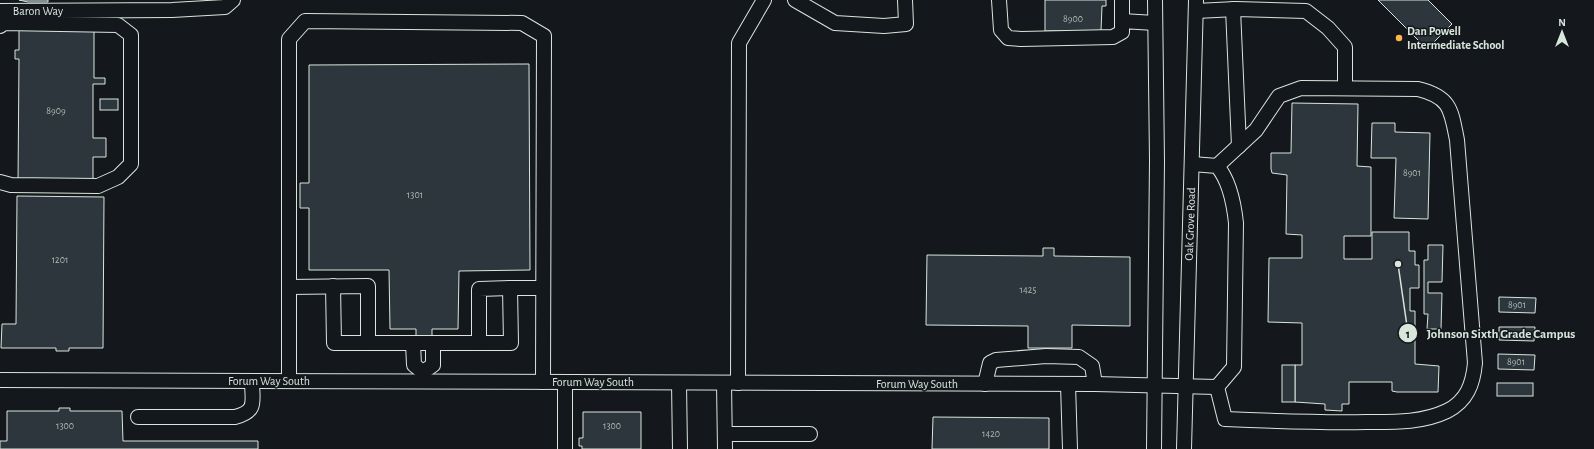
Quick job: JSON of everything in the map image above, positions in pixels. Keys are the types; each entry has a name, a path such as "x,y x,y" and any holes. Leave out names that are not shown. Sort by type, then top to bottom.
{"street":[{"name":"Baron Way","path":"0,11 172,10 226,7 233,0"},
{"path":"795,0 835,23 884,26 906,24 905,0"},
{"path":"999,0 1001,30 1008,38 1021,39 1113,37 1122,32 1122,0"},
{"path":"1154,449 1157,161 1155,0"},
{"path":"725,449 725,434 731,383 739,43 758,2"},
{"path":"1196,6 1233,10 1306,11 1328,28 1345,47 1345,88"},
{"name":"Oak Grove Road","path":"1184,449 1196,6"},
{"path":"1233,10 1239,146"},
{"path":"289,381 289,39 305,21 522,23 544,36 543,382"},
{"path":"1122,21 1155,22"},
{"path":"0,26 4,23 106,24 118,25 131,35 131,164 118,177 98,186 12,185 0,182"},
{"path":"1192,164 1217,166 1222,171 1233,200 1236,223 1234,367 1217,387 1225,419 1334,423 1411,421 1432,417 1449,410 1462,399 1474,378 1475,363 1457,140 1451,110 1442,100 1430,92 1418,89 1301,88 1280,96 1256,130 1217,166"},
{"path":"289,286 368,286 368,343"},
{"path":"333,286 334,343 511,344 510,288"},
{"path":"479,344 479,289 543,288"},
{"path":"414,343 414,365 423,377 433,365 433,343"},
{"path":"985,384 990,363 996,360 1046,356 1079,357 1092,366 1095,384"},
{"name":"Forum Way South","path":"0,380 289,381 423,377 543,382 1095,384 1217,387"},
{"path":"138,417 235,417 244,415 250,411 252,406 252,381"},
{"path":"565,382 565,449"},
{"path":"679,383 680,449"},
{"path":"1068,384 1070,449"},
{"path":"725,434 810,434"}],"building":[{"path":"19,0 48,0 48,2 28,2"},
{"path":"1045,0 1106,0 1106,6 1102,6 1101,31 1045,31"},
{"path":"1378,0 1428,0 1452,24 1427,49"},
{"path":"19,29 94,29 94,78 105,78 105,84 93,84 93,138 106,138 106,157 93,157 93,183 18,183 19,59 15,59 15,50 19,50"},
{"path":"529,64 530,270 459,271 458,329 432,329 432,337 416,337 416,329 390,329 389,270 309,270 309,208 300,208 300,183 309,183 309,65"},
{"path":"100,99 118,99 118,110 100,110"},
{"path":"1292,103 1358,104 1357,166 1371,167 1371,236 1344,236 1344,259 1372,259 1372,232 1409,232 1409,251 1415,251 1415,265 1419,265 1419,288 1410,288 1410,311 1415,311 1415,364 1439,366 1438,392 1392,391 1392,382 1349,382 1349,404 1342,404 1342,411 1325,410 1325,404 1295,402 1295,365 1302,365 1302,323 1268,322 1269,258 1302,258 1302,235 1286,234 1287,175 1272,173 1271,169 1271,153 1291,153"},
{"path":"1372,123 1395,123 1395,132 1430,133 1428,219 1394,218 1396,158 1371,158"},
{"path":"17,196 104,197 103,348 69,348 69,351 56,351 56,348 1,348 2,324 16,324"},
{"path":"1428,245 1443,245 1442,282 1428,282 1428,293 1442,293 1441,329 1427,329 1428,314 1424,314 1424,260 1428,260"},
{"path":"1043,248 1054,248 1054,256 1130,257 1130,326 1072,325 1072,348 1028,348 1028,326 926,325 927,255 1043,256"},
{"path":"1499,297 1536,298 1535,313 1499,312"},
{"path":"1499,327 1535,327 1534,341 1499,340"},
{"path":"1498,354 1535,355 1534,370 1498,369"},
{"path":"1282,365 1295,365 1295,402 1282,402"},
{"path":"1497,383 1533,383 1533,396 1497,396"},
{"path":"59,408 70,408 70,411 122,411 123,441 258,441 258,449 0,449 0,441 7,441 7,411 59,411"},
{"path":"583,412 641,412 641,449 582,449 582,446 579,446 579,438 583,438"},
{"path":"933,417 1049,418 1049,449 932,449"}],"place":[{"name":"Dan Powell Intermediate School","path":"1399,38"},
{"name":"Johnson Sixth Grade Campus","path":"1398,264"}]}
